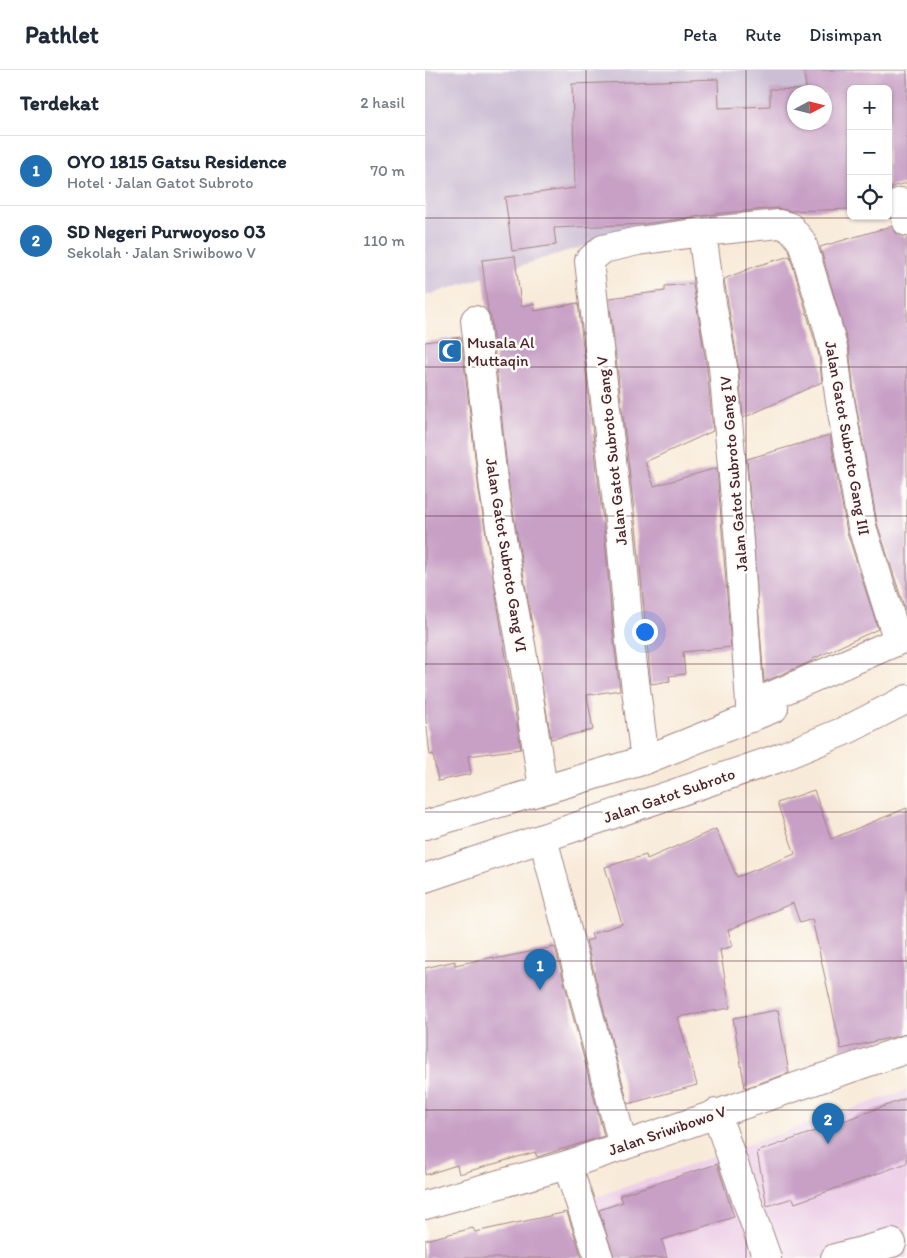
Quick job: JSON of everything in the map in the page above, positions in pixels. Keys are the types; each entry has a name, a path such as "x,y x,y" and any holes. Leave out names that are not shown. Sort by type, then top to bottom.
{"street":[{"name":"Jalan Gatot Subroto Gang III","path":"702,232 779,224 790,228 802,242 834,352 839,394 862,527 904,643"},
{"name":"Jalan Gatot Subroto Gang IV","path":"702,232 723,367 739,542 751,712"},
{"name":"Jalan Gatot Subroto Gang V","path":"645,760 629,642 621,538 589,261 603,249 638,241 702,232"},
{"name":"Jalan Gatot Subroto Gang VI","path":"475,320 494,489 522,651 543,789"},
{"path":"425,825 645,760 904,643"},
{"name":"Jalan Gatot Subroto","path":"425,878 779,758 849,729 907,699"},
{"path":"543,838 623,1146"},
{"name":"Jalan Sriwibowo V","path":"425,1205 567,1165 907,1049"},
{"path":"716,1114 767,1258"},
{"path":"567,1165 599,1258"},
{"path":"835,1258 892,1243"}],"shaded area":[{"path":"425,70 907,70 892,85 847,85 847,179 567,251 425,296"},
{"path":"907,1090 907,1258 610,1258 593,1198"}],"building":[{"path":"804,70 907,70 907,183 892,187 892,85 847,85 847,209 790,211 777,208 644,224 554,228 556,245 512,251 505,197 575,188 572,84 718,79 719,108 770,106 770,89 787,89 787,130 832,130 832,85 806,85"},
{"path":"892,226 897,234 906,237 907,242 907,616 877,523 854,393 849,348 820,247"},
{"path":"515,256 521,306 534,304 535,311 578,303 620,690 587,695 593,730 551,739 509,487 491,318 488,311 482,260"},
{"path":"790,256 819,355 822,382 743,418 738,364 724,279 756,266"},
{"path":"693,284 707,369 713,431 645,462 654,486 717,468 731,647 683,652 685,674 669,676 670,681 651,684 637,536 609,298 665,291 665,286"},
{"path":"461,337 479,491 521,749 468,756 471,774 438,781 433,754 430,755 425,711 425,342"},
{"path":"830,435 847,532 878,629 764,682 747,459"},
{"path":"814,790 831,839 907,808 907,1034 841,1049 812,919 800,923 793,903 728,930 733,946 720,950 730,1008 678,1017 697,1085 628,1104 586,941 593,939 591,934 622,924 605,867 646,855 647,859 716,829 737,877 795,854 777,803"},
{"path":"555,947 604,1136 537,1157 535,1152 459,1174 457,1165 425,1175 425,968 455,961 455,965"},
{"path":"778,1010 789,1073 745,1088 733,1018"},
{"path":"907,1098 907,1163 795,1203 793,1198 767,1206 757,1152"},
{"path":"717,1164 734,1217 662,1240 667,1258 614,1258 599,1210 623,1202 620,1195"},
{"path":"567,1212 582,1258 425,1258 425,1240 473,1228 475,1232"}],"place":[{"name":"Musala Al Muttaqin","path":"450,351"},
{"name":"OYO 1815 Gatsu Residence","path":"540,990"},
{"name":"SD Negeri Purwoyoso 03","path":"828,1144"}]}
